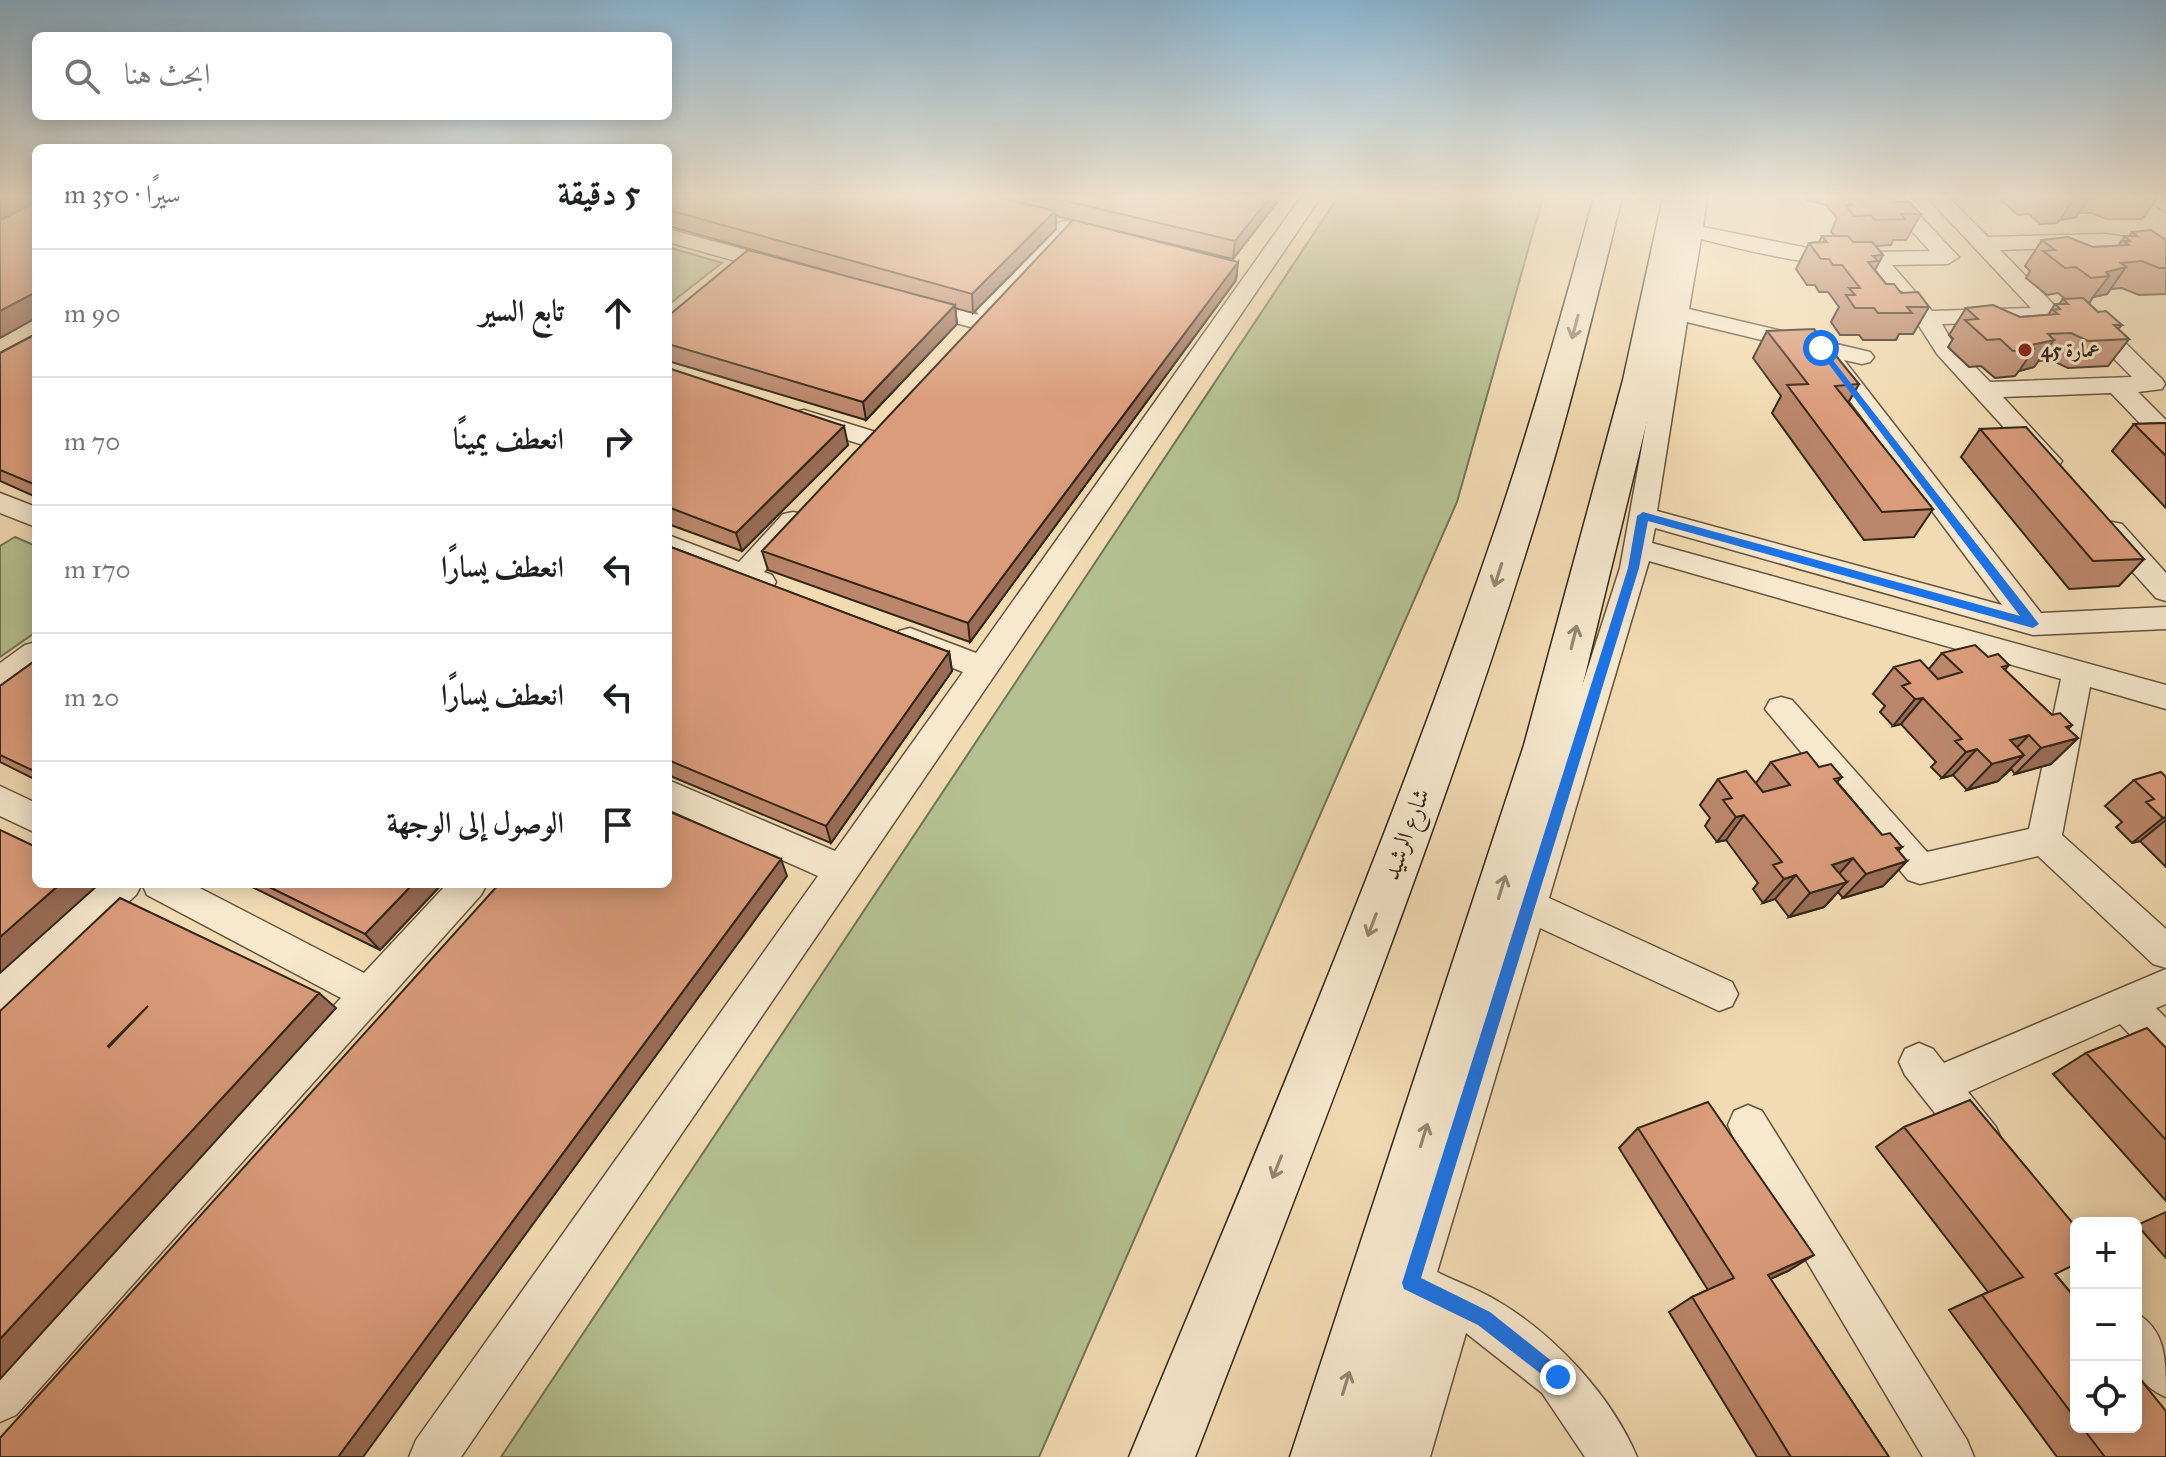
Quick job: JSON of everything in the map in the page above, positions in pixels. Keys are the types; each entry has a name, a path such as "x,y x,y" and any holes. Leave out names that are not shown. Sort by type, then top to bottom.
{"street":[{"path":"741,265 804,273"},
{"path":"895,299 970,330 1036,265"},
{"path":"433,1457 982,667 1247,265"},
{"name":"شارع الرشيد","path":"1162,1457 1342,1002 1448,719 1524,499 1590,265"},
{"path":"1323,1457 1546,745 1670,265"},
{"path":"1358,1457 1634,568 1677,313 1680,265"},
{"path":"1880,265 1926,318 1945,349 2070,485"},
{"path":"2003,265 2050,314"},
{"path":"1677,313 1862,357"},
{"path":"1926,318 2082,313 2153,384 1985,390"},
{"path":"1821,348 2033,624"},
{"path":"2117,385 2166,397"},
{"path":"2117,385 2166,435"},
{"path":"787,412 869,440"},
{"path":"744,575 813,501"},
{"path":"2091,508 2166,591"},
{"path":"1640,532 2033,624 2166,618"},
{"path":"1640,532 2010,653 2166,697"},
{"path":"672,547 795,595"},
{"path":"881,628 982,667"},
{"path":"2010,653 2166,631"},
{"path":"0,679 32,656"},
{"path":"2044,840 2078,672"},
{"path":"1781,709 1920,869 2044,840"},
{"path":"672,796 841,870"},
{"path":"0,800 32,817"},
{"path":"2044,840 2166,952"},
{"path":"0,997 120,888"},
{"path":"167,888 369,994"},
{"path":"0,1399 465,888"},
{"path":"1529,906 1719,994"},
{"path":"2007,1173 1929,1074 2166,986"},
{"path":"2125,1003 2166,1045"},
{"path":"1748,1125 1950,1457"},
{"path":"1411,1283 1484,1318 1558,1377 1613,1457"},
{"path":"1406,1457 1452,1303"},
{"path":"2142,1344 2166,1374"}],"green space":[{"path":"672,265 719,265 672,302"},
{"path":"1293,265 1524,265 1457,502 1039,1457 501,1457"},
{"path":"15,537 32,544 32,635 0,657 0,546"}],"building":[{"path":"0,265 32,265 32,294 0,311"},
{"path":"730,265 804,265 955,305 863,402 672,345 672,313"},
{"path":"867,265 1001,265 972,294"},
{"path":"1031,265 1236,265 968,623 762,551"},
{"path":"1833,265 1870,265 1886,284 1894,284 1901,293 1918,292 1929,307 1907,307 1912,313 1878,313 1874,308 1855,308 1846,295 1855,295 1849,288 1860,288 1842,265"},
{"path":"2061,265 2126,267 2106,272 2109,276 2091,278 2076,267 2065,268"},
{"path":"2083,298 2098,312 2106,311 2122,325 2114,325 2129,339 2088,341 2071,333 2048,334 2054,340 2031,345 2034,349 2013,351 2000,339 1987,340 1965,320 1978,319 1966,308 1993,305 2020,317 2058,314 2053,310 2060,309 2055,304 2068,304 2063,299"},
{"path":"1814,329 1859,384 1835,386 1933,509 1882,512 1787,385 1808,384 1767,331"},
{"path":"32,336 32,483 0,470 0,353"},
{"path":"672,369 844,426 736,533 672,509"},
{"path":"2166,423 2166,456 2134,424"},
{"path":"2026,427 2144,559 2093,561 1980,429"},
{"path":"672,548 949,652 826,826 672,762"},
{"path":"1975,645 1988,657 1998,654 2009,665 2002,667 2052,715 2060,713 2072,725 2066,727 2078,738 2041,748 2029,735 2010,740 2024,755 1992,764 1977,749 1966,752 1955,741 1962,739 1923,698 1915,699 1902,686 1910,683 1894,667 1920,660 1938,679 1962,672 1942,653"},
{"path":"32,663 32,770 0,755 0,686"},
{"path":"1807,752 1819,767 1831,764 1842,777 1834,779 1882,835 1890,833 1902,847 1896,848 1907,861 1866,874 1853,858 1832,865 1847,882 1810,893 1796,875 1784,879 1773,865 1782,862 1744,815 1736,817 1723,800 1732,798 1718,779 1746,771 1763,792 1790,785 1771,762"},
{"path":"2161,772 2166,777 2166,817 2163,818 2146,802 2154,799 2134,780"},
{"path":"672,813 781,859 338,1457 0,1457 0,1438 495,888 672,888"},
{"path":"0,830 32,845 32,888 55,888 0,937"},
{"path":"271,888 409,888 365,934"},
{"path":"120,898 319,993 0,1339 0,1011"},
{"path":"2147,1028 2166,1048 2166,1140 2086,1053"},
{"path":"1970,1100 2070,1220 2070,1267 2055,1274 2070,1292 2070,1411 1982,1295 2023,1277 1904,1127"},
{"path":"1708,1102 1814,1255 1768,1275 1889,1457 1791,1457 1692,1297 1734,1278 1638,1128"},
{"path":"2142,1381 2166,1411 2166,1457 2105,1457 2087,1433 2142,1433"}],"place":[{"name":"عمارة 45","path":"2025,350"}],"route":[{"path":"1558,1377 1484,1318 1411,1283 1634,568 1643,516 2033,624 1821,348"}]}
